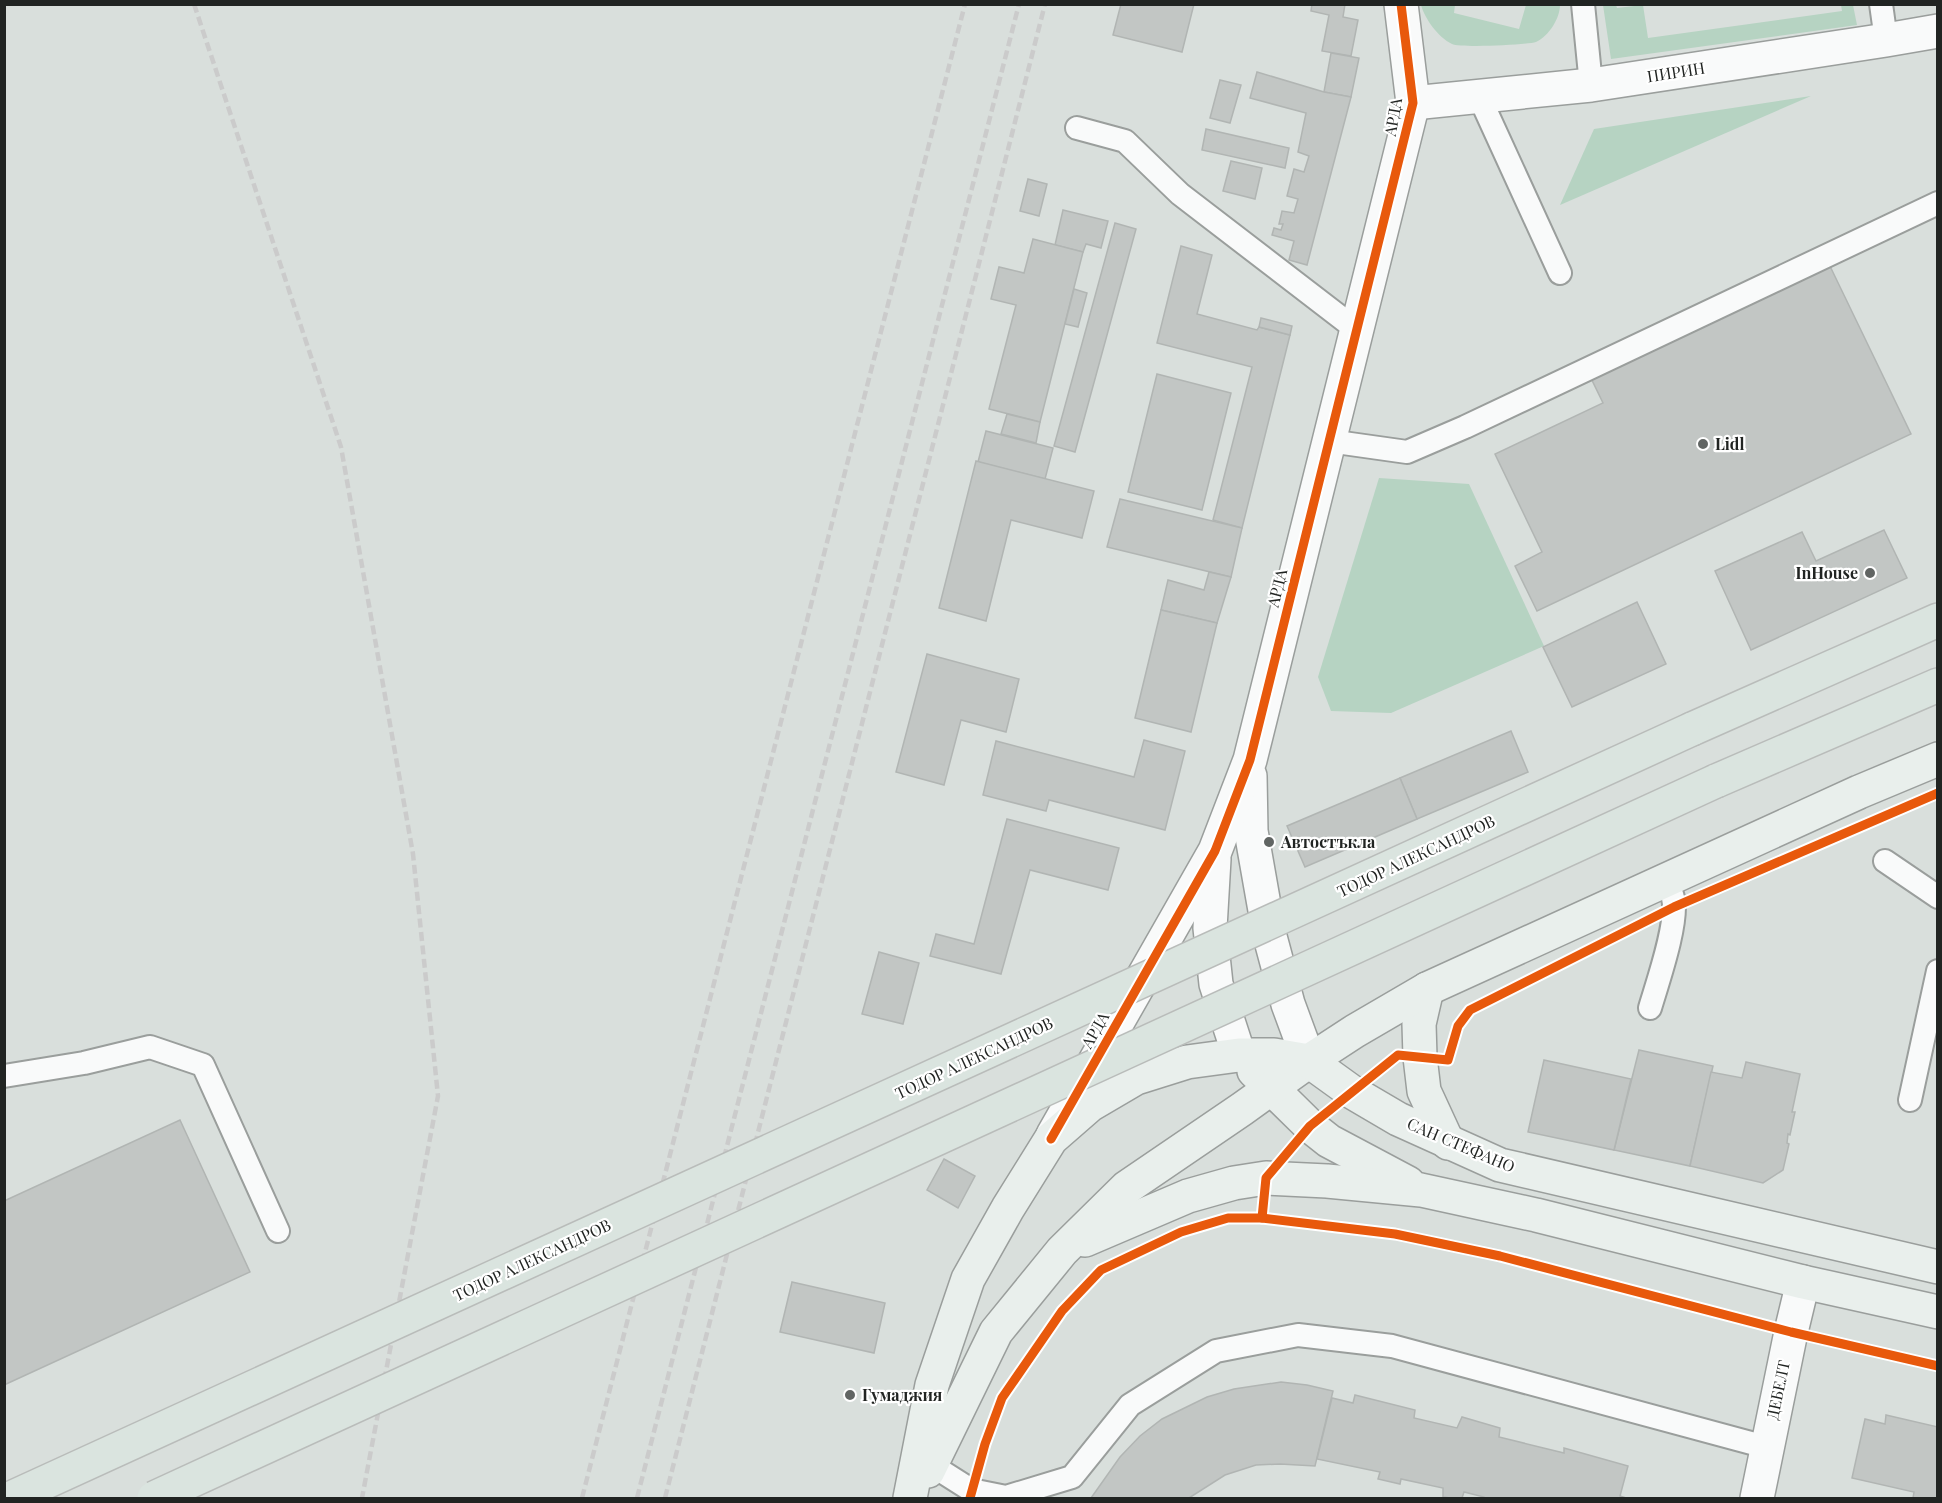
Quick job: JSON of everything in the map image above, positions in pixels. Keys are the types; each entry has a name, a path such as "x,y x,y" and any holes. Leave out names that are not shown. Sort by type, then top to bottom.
{"main road":[{"name":"ТОДОР АЛЕКСАНДРОВ","path":"11,1498 1692,729 1938,620"},
{"path":"154,1498 1716,781 1938,685"},
{"path":"918,1498 930,1464 996,1332 1062,1251 1126,1188 1309,1061 1427,989 1938,759"},
{"path":"1427,989 1419,1024 1424,1091 1448,1143"},
{"path":"1239,1054 1269,1088 1329,1141 1421,1190"},
{"name":"САН СТЕФАНО","path":"910,1498 932,1385 968,1279 1008,1208 1051,1139 1090,1105 1136,1078 1187,1062 1239,1054 1274,1055 1309,1061 1398,1119 1500,1165 1938,1267"},
{"path":"1062,1251 1135,1217 1188,1196 1234,1183 1266,1178 1327,1180 1421,1190 1536,1215 1803,1282 1938,1312"}],"street":[{"name":"АРДА","path":"1051,1139 1215,851 1250,760 1413,103 1401,4"},
{"name":"ПИРИН","path":"1413,103 1592,85 1938,31"},
{"path":"1250,760 1251,831 1269,933 1288,1004 1309,1061"},
{"path":"1215,851 1210,928 1216,984 1239,1054"},
{"name":"ДЕБЕЛТ","path":"1757,1498 1766,1447 1803,1282"}],"lane":[{"path":"1582,4 1592,85"},
{"path":"1881,4 1886,40"},
{"path":"1479,96 1560,273"},
{"path":"1077,128 1125,141 1180,194 1357,330"},
{"path":"1329,441 1407,452 1465,427 1938,203"},
{"path":"1885,861 1938,897"},
{"path":"1650,1008 1670,937 1674,907 1673,898 1665,880"},
{"path":"1910,1100 1938,970"},
{"path":"4,1076 84,1063 150,1047 203,1065 278,1231"},
{"path":"930,1464 971,1490 1006,1497 1071,1477 1130,1405 1216,1352 1298,1335 1392,1346 1766,1447"}],"green space":[{"path":"1421,5 1455,5 1454,13 1519,29 1526,5 1560,5 1553,26 1536,42 1480,46 1458,45 1447,41 1433,27"},
{"path":"1603,5 1616,5 1617,8 1643,5 1648,38 1842,11 1841,5 1853,5 1857,25 1611,59"},
{"path":"1811,96 1560,205 1594,129"},
{"path":"1379,478 1469,484 1544,646 1391,713 1331,711 1318,677"}],"building":[{"path":"1121,4 1194,4 1182,52 1113,35"},
{"path":"1312,4 1345,4 1343,17 1358,20 1351,56 1322,51 1329,15 1311,11"},
{"path":"1331,53 1359,58 1351,97 1324,92"},
{"path":"1257,72 1324,92 1351,97 1307,265 1289,260 1294,241 1272,235 1274,228 1281,230 1283,224 1279,224 1282,211 1294,213 1298,199 1287,196 1294,169 1304,172 1309,156 1298,152 1306,113 1250,98"},
{"path":"1220,80 1241,85 1230,123 1210,118"},
{"path":"1206,129 1289,148 1285,168 1202,150"},
{"path":"1231,161 1262,168 1255,199 1223,191"},
{"path":"1028,179 1047,184 1039,216 1020,211"},
{"path":"1063,210 1108,221 1101,248 1086,244 1083,252 1055,245"},
{"path":"1115,223 1136,229 1075,452 1054,446"},
{"path":"1033,239 1083,252 1040,422 989,409 1016,305 991,299 999,267 1024,273"},
{"path":"1181,246 1212,255 1197,314 1257,330 1259,327 1290,335 1242,528 1213,520 1252,367 1157,343"},
{"name":"Lidl","path":"1828,262 1911,434 1537,611 1515,566 1542,552 1495,454 1603,403 1589,374"},
{"path":"1074,289 1087,293 1078,327 1065,324"},
{"path":"1261,318 1292,326 1290,335 1259,327"},
{"path":"1157,374 1231,393 1202,510 1128,492"},
{"path":"1007,414 1040,422 1036,443 1001,434"},
{"path":"986,431 1053,448 1045,479 978,462"},
{"path":"976,461 1094,491 1082,538 1011,520 986,621 939,608"},
{"path":"1120,499 1242,528 1231,577 1107,547"},
{"path":"1884,530 1907,578 1751,650 1715,571 1802,532 1816,561"},
{"path":"1209,572 1231,577 1217,623 1161,610 1168,580 1204,590"},
{"path":"1637,602 1666,664 1572,707 1543,647"},
{"path":"1161,610 1217,623 1191,732 1135,718"},
{"path":"927,654 1019,679 1006,732 961,720 944,785 896,772"},
{"path":"1511,731 1528,772 1417,819 1400,778"},
{"path":"1144,740 1185,751 1165,830 1049,800 1046,811 983,795 996,741 1134,777"},
{"path":"1400,778 1417,819 1305,867 1287,826"},
{"path":"1007,819 1119,848 1108,890 1030,870 1001,974 930,956 936,934 974,944"},
{"path":"879,952 919,963 903,1024 862,1014"},
{"path":"1639,1050 1713,1066 1690,1166 1614,1150"},
{"path":"1544,1060 1631,1079 1614,1150 1528,1132"},
{"path":"1746,1062 1800,1074 1783,1170 1763,1183 1690,1166 1711,1072 1742,1078"},
{"path":"180,1120 250,1272 4,1385 4,1201"},
{"path":"944,1159 975,1176 958,1208 927,1190"},
{"path":"792,1282 885,1303 874,1353 780,1332"},
{"path":"1281,1382 1333,1391 1315,1466 1256,1465 1225,1475 1189,1498 1091,1498 1120,1457 1140,1436 1162,1419 1207,1397 1234,1389"},
{"path":"1355,1395 1415,1410 1414,1418 1457,1428 1462,1417 1500,1428 1499,1437 1564,1453 1564,1448 1628,1466 1620,1496 1626,1498 1484,1498 1464,1492 1462,1498 1450,1498 1443,1497 1443,1488 1401,1479 1400,1484 1378,1479 1380,1472 1317,1459 1332,1398 1353,1403"},
{"path":"1886,1415 1938,1427 1938,1498 1913,1498 1914,1492 1852,1478 1865,1419 1885,1424"}],"railway":[{"path":"194,4 341,447 413,854 438,1096 362,1498"},
{"path":"582,1498 965,4"},
{"path":"637,1498 1019,4"},
{"path":"665,1498 1045,4"}],"cycle path":[{"path":"1051,1139 1215,851 1250,760 1413,103 1401,4"},
{"path":"970,1498 985,1444 1002,1398 1062,1311 1101,1270 1181,1232 1228,1218 1262,1218 1266,1178 1310,1126 1398,1055 1448,1060 1458,1026 1470,1010 1674,907 1938,793"},
{"path":"1262,1218 1395,1234 1500,1256 1791,1332 1938,1366"}],"place":[{"name":"Lidl","path":"1703,444"},
{"name":"InHouse","path":"1870,573"},
{"name":"Автостъкла","path":"1269,842"},
{"name":"Гумаджия","path":"850,1395"}]}
